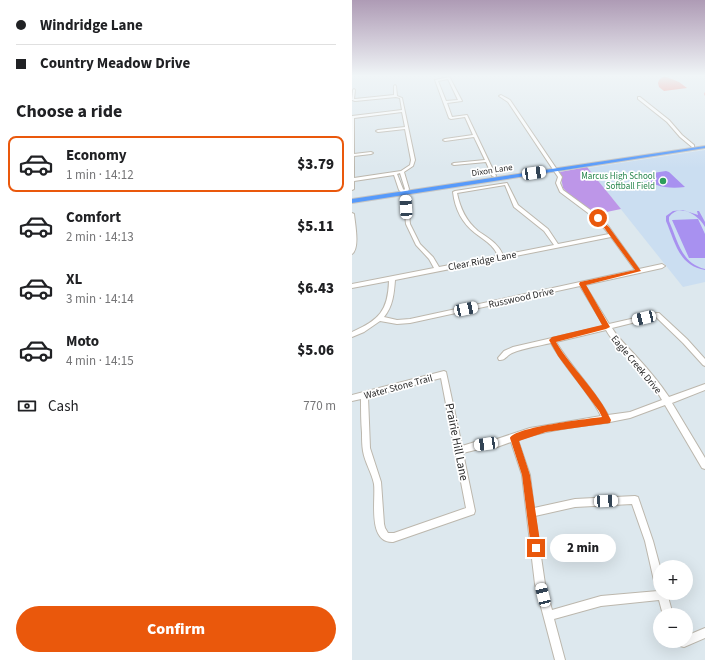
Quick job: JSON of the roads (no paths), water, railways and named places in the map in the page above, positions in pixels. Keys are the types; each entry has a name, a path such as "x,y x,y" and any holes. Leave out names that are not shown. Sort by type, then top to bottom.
{"main road":[{"name":"Dixon Lane","path":"352,197 554,169 705,145"},
{"name":"Dixon Lane","path":"352,201 404,190 494,176 554,169 705,145"}],"street":[{"path":"352,180 402,172 410,168 413,162 402,107"},
{"path":"447,107 451,118 466,116 494,176"},
{"path":"513,107 560,177 558,183 561,191 590,212 612,235 638,271"},
{"path":"650,107 668,121 681,136 693,146"},
{"path":"352,189 352,117 403,111"},
{"path":"378,131 407,128"},
{"path":"444,140 476,136"},
{"path":"352,156 371,153"},
{"path":"454,164 486,160"},
{"path":"402,172 406,217 412,235 418,245 431,258 437,269"},
{"path":"395,173 404,190"},
{"path":"501,257 497,247 472,228 462,218 457,207 454,192 506,184 516,206 546,230 557,246"},
{"path":"352,214 354,246 352,252"},
{"name":"Clear Ridge Lane","path":"352,286 612,235"},
{"name":"Russwood Drive","path":"379,319 397,322 410,322 662,266"},
{"path":"352,335 372,325 387,310 391,302 392,278"},
{"name":"Eagle Creek Drive","path":"582,284 606,327 619,344 640,365 668,402 705,465"},
{"path":"501,358 506,353 513,350 657,315 686,341 705,363"},
{"path":"552,340 560,354 598,402 607,420"},
{"name":"Water Stone Trail","path":"352,398 444,374"},
{"name":"Prairie Hill Lane","path":"364,395 366,448 378,485 381,529 385,536 394,537 471,511 444,374"},
{"path":"459,451 475,446 497,443 546,429 630,415 705,387"},
{"path":"514,438 526,475 540,584 560,660"},
{"path":"531,514 575,503 635,500 654,560"},
{"path":"548,616 601,601 653,595"},
{"path":"693,638 705,633"}],"place":[{"name":"Marcus High School Softball Field","path":"663,181"}]}
